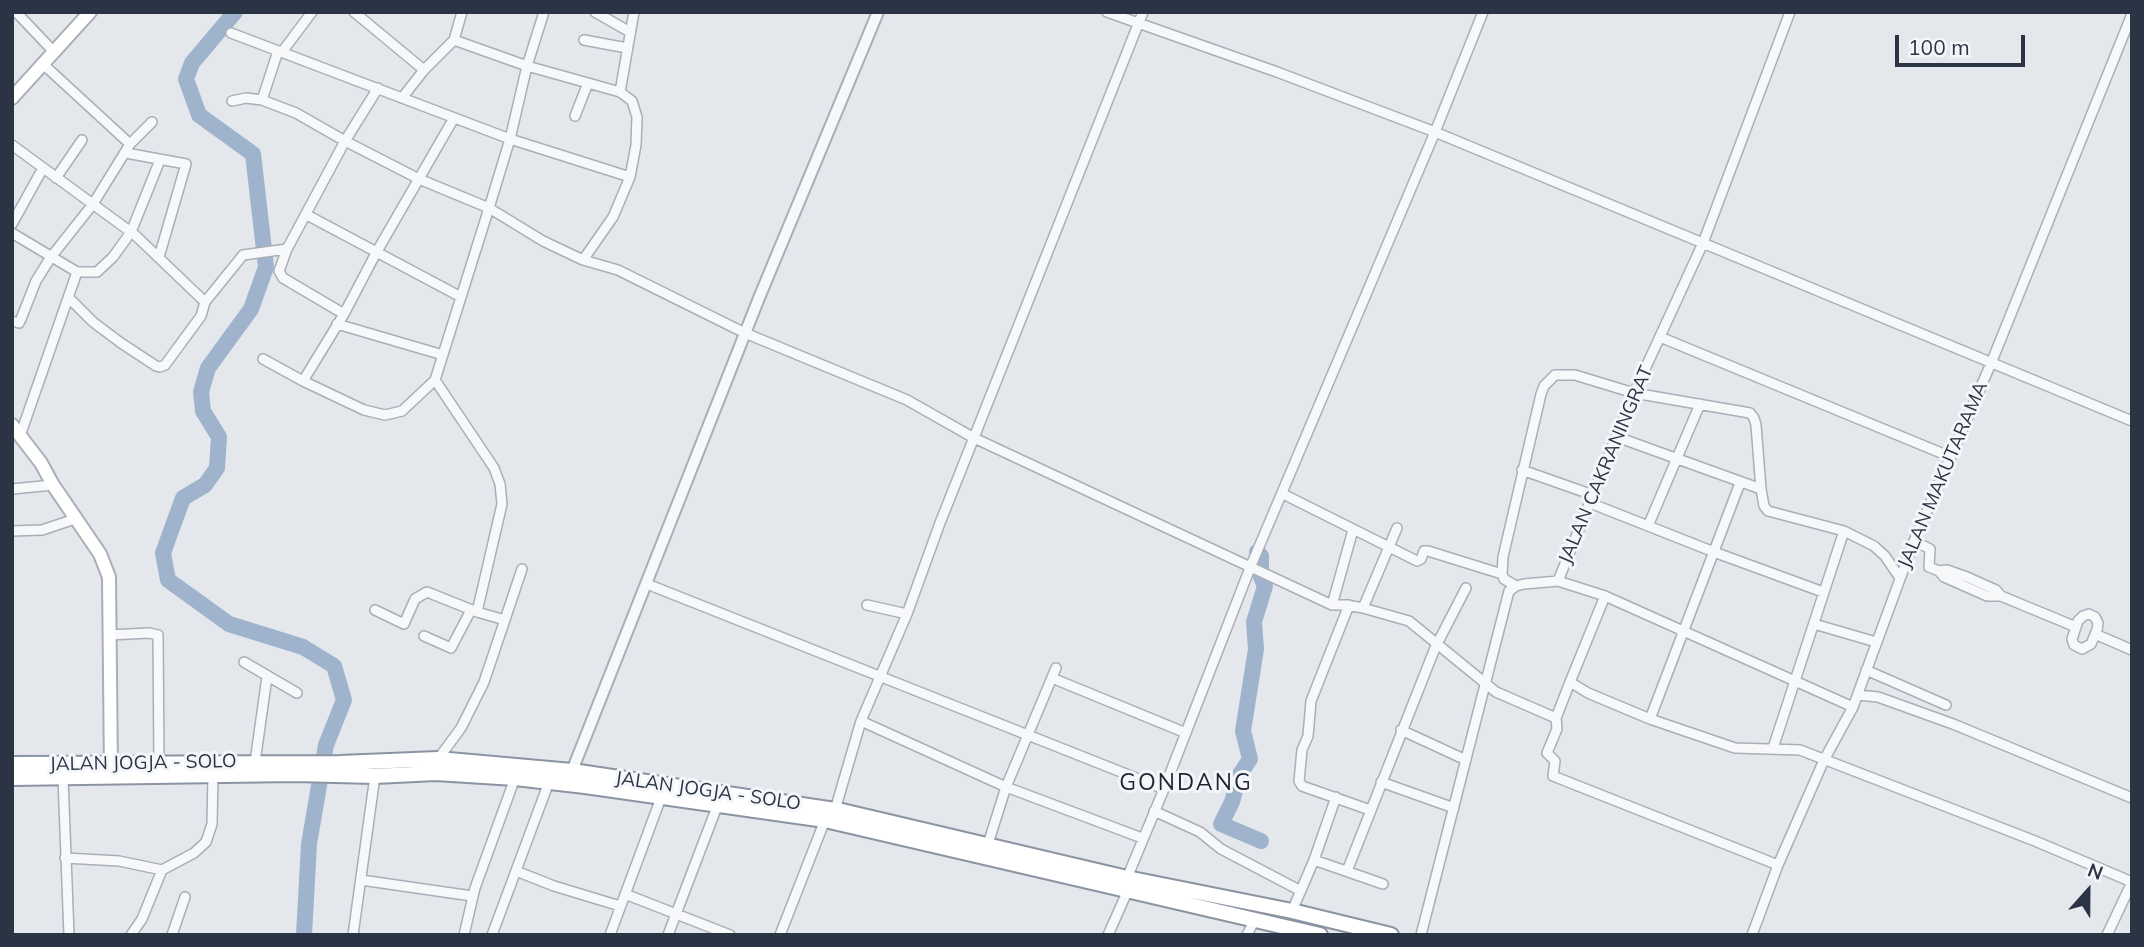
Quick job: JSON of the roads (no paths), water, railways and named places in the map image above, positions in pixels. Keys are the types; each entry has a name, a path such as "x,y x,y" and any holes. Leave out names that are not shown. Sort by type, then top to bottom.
{"highway":[{"name":"JALAN JOGJA - SOLO","path":"12,764 213,775 295,768 339,769 438,759 572,771 988,844 1314,934"},
{"name":"JALAN JOGJA - SOLO","path":"12,778 63,778 159,764 255,762 295,768"},
{"name":"JALAN JOGJA - SOLO","path":"339,769 375,776 436,773 515,778 718,804 830,815 1127,884 1293,911 1391,935"}],"main road":[{"path":"12,98 90,12"},
{"path":"19,436 41,463 100,554 109,578 111,771"}],"street":[{"path":"16,12 53,51"},
{"path":"262,100 280,51 312,12"},
{"path":"354,12 424,70"},
{"path":"402,98 424,70 454,40 462,12"},
{"path":"263,359 303,382 364,410 385,415 402,411 435,380 510,139 527,65 544,12"},
{"path":"595,12 630,32"},
{"path":"620,92 634,12"},
{"path":"572,771 745,333 878,12"},
{"path":"1107,12 1435,132 2132,421"},
{"path":"780,935 830,815 861,721 907,614 1143,12"},
{"path":"1108,935 1142,838 1164,789 1250,568 1435,132 1483,12"},
{"name":"JALAN CAKRANINGRAT","path":"1516,586 1558,581 1634,393 1703,243 1790,12"},
{"name":"JALAN MAKUTARAMA","path":"1752,935 1778,865 1824,760 1858,695 1914,541 1992,361 2132,14"},
{"path":"230,33 510,139 630,177"},
{"path":"454,40 620,92 632,101 636,117 636,145 630,177 613,217 583,260"},
{"path":"584,40 627,48"},
{"path":"43,64 128,148 160,160 184,161 186,169 159,257"},
{"path":"575,116 588,83"},
{"path":"344,314 283,278 279,271 282,249 307,215 345,141 378,89"},
{"path":"232,101 246,98 262,100 296,113 419,179 489,208 543,241 583,260 618,270 745,333 907,400 974,438 1332,605 1349,605 1409,621 1491,690 1556,718"},
{"path":"303,382 454,117"},
{"path":"12,321 19,323 36,281 51,257 93,204 128,148 152,122"},
{"path":"56,178 82,140"},
{"path":"12,145 131,232 205,302"},
{"path":"12,233 78,272 97,272 113,257 131,232 160,160"},
{"path":"12,223 43,168"},
{"path":"307,215 461,297"},
{"path":"69,298 93,322 160,367 201,316 205,302 237,261 250,253 282,249"},
{"path":"19,436 27,420 78,272"},
{"path":"337,324 443,355"},
{"path":"1660,337 1951,457"},
{"path":"1421,935 1503,612 1509,591 1516,586 1504,579 1503,557 1544,386 1555,375 1575,374 1634,393 1750,413 1754,418 1764,506 1768,511 1844,531 1874,546 1885,556 1900,578"},
{"path":"424,636 452,648 463,622 474,611 502,504 500,484 488,457 435,380"},
{"path":"1648,526 1700,404"},
{"path":"1617,437 1761,489"},
{"path":"1522,470 1648,526 1823,592"},
{"path":"1650,719 1681,631 1740,483"},
{"path":"12,489 53,485"},
{"path":"1283,494 1419,561 1424,551 1428,551 1502,574"},
{"path":"12,531 42,530 75,519"},
{"path":"1363,608 1397,528"},
{"path":"1332,605 1353,530"},
{"path":"1773,748 1844,531"},
{"path":"1914,541 1930,549 1929,567 1939,571 1944,577 1965,581 1987,596 2001,596 2076,626"},
{"path":"438,759 461,729 475,703 492,662 522,569"},
{"path":"1558,581 1605,596 1853,707"},
{"path":"647,584 1164,789"},
{"path":"1347,871 1437,643 1466,588"},
{"path":"375,610 404,624 415,599 427,592 505,620"},
{"path":"1605,596 1556,718 1557,729 1547,754 1555,761 1553,776 1778,865"},
{"path":"867,605 907,614"},
{"path":"1349,605 1311,701 1308,736 1302,750 1299,781 1302,786 1370,810"},
{"path":"2089,614 2095,617 2098,623 2095,634 2091,644 2082,649 2074,645 2072,639 2076,626 2083,616 2089,614"},
{"path":"1814,624 1876,642"},
{"path":"2095,634 2132,650"},
{"path":"109,635 158,635 159,764"},
{"path":"244,662 297,694"},
{"path":"1866,670 1946,705"},
{"path":"988,844 1006,787 1054,673 1186,733"},
{"path":"255,762 267,677"},
{"path":"1570,682 1588,694 1650,719 1735,748 1800,750 2035,841 2132,882 2107,935"},
{"path":"1858,695 1878,696 1953,724 2132,798"},
{"path":"861,721 1006,787 1142,838"},
{"path":"1401,730 1466,760"},
{"path":"65,858 119,861 162,870 194,853 206,842 212,824 213,775"},
{"path":"353,935 375,776"},
{"path":"63,778 69,935"},
{"path":"464,935 472,896 515,778"},
{"path":"492,935 549,782"},
{"path":"1381,782 1454,808"},
{"path":"610,935 662,795"},
{"path":"1293,911 1336,797"},
{"path":"668,935 718,804"},
{"path":"1154,811 1200,832 1221,849 1301,891"},
{"path":"1314,860 1383,884"},
{"path":"131,935 142,919 162,870"},
{"path":"516,870 554,886 620,906"},
{"path":"361,880 472,896"},
{"path":"625,894 730,935"},
{"path":"172,935 185,897"},
{"path":"1312,916 1314,934"},
{"path":"1247,935 1255,919"}],"waterway":[{"path":"235,12 192,63 186,79 199,115 253,154 266,267 251,309 208,368 201,392 203,411 219,437 217,468 205,485 183,498 163,553 168,580 229,624 303,647 334,666 344,700 326,745 309,844 304,935"},
{"path":"1257,552 1261,556 1261,577 1265,586 1254,622 1256,649 1243,731 1250,759 1239,776 1232,802 1221,824 1261,841"}],"district":[{"name":"GONDANG","path":"1186,783"}]}
